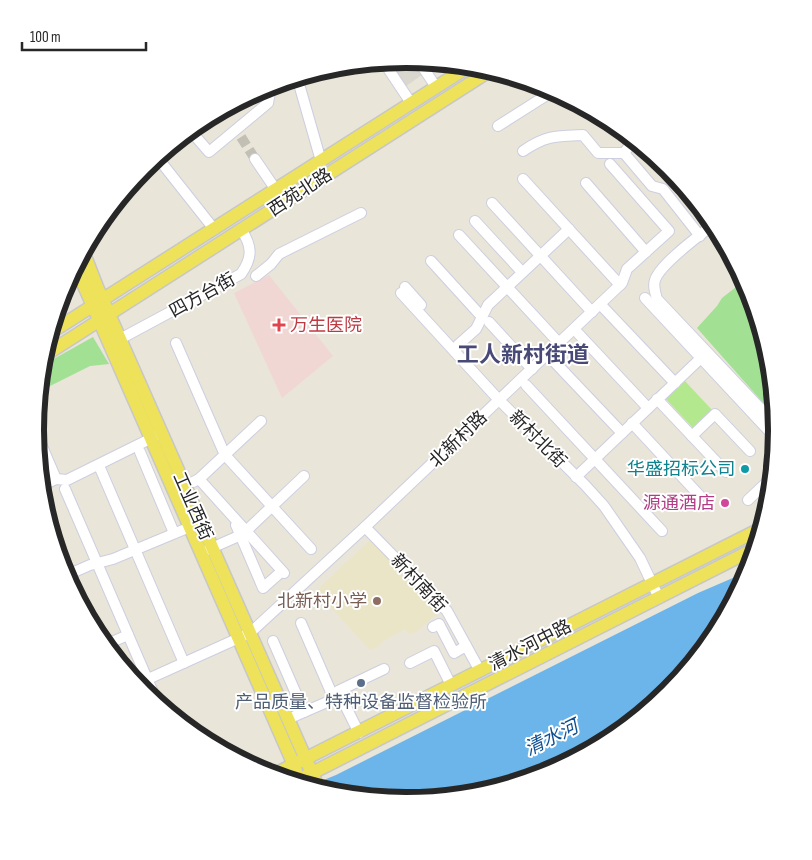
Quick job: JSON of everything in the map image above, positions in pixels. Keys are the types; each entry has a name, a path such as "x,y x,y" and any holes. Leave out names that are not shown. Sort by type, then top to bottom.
{"main road":[{"name":"西苑北路","path":"59,327 460,72"},
{"name":"西苑北路","path":"53,350 481,76"},
{"name":"工业西街","path":"86,261 97,303"},
{"name":"工业西街","path":"79,273 97,303 180,488 244,635 284,742 299,763"},
{"name":"工业西街","path":"104,318 120,339 156,436"},
{"name":"工业西街","path":"180,488 190,527 207,550"},
{"name":"清水河中路","path":"282,770 753,532"},
{"name":"清水河中路","path":"311,780 316,778 321,768 747,553"},
{"name":"工业西街","path":"244,635 295,735 299,763"},
{"path":"295,735 306,748 314,752 322,752"},
{"path":"277,768 283,760 284,742"},
{"path":"299,763 304,777"}],"street":[{"path":"388,69 411,103"},
{"path":"424,69 436,87"},
{"path":"299,84 321,161"},
{"path":"195,136 209,152 239,133 268,102 270,94"},
{"path":"498,126 546,96"},
{"path":"523,150 536,141 549,137 583,135 598,154 624,152 630,145"},
{"path":"624,152 652,186 663,189 698,237"},
{"path":"255,159 276,190"},
{"path":"162,163 214,229"},
{"name":"北新村路","path":"147,680 244,635 365,527 548,354 620,284 627,269 669,231 610,164"},
{"path":"523,179 620,284"},
{"path":"586,183 646,252"},
{"path":"492,203 592,312"},
{"path":"247,266 257,278 279,254 361,213"},
{"path":"475,221 522,272"},
{"name":"四方台街","path":"120,339 241,274 247,266 250,244 241,229"},
{"path":"456,349 486,320 488,305 506,286 569,229"},
{"path":"707,229 669,262 655,279 654,288 657,299 768,423"},
{"path":"459,235 559,343"},
{"path":"431,262 532,369"},
{"name":"新村北街","path":"403,290 499,400 604,506 640,558 659,598"},
{"path":"645,298 701,358 768,424"},
{"path":"600,304 674,383"},
{"path":"574,329 648,408"},
{"path":"176,343 225,455 311,549"},
{"path":"548,354 622,433"},
{"path":"576,477 701,358"},
{"path":"526,385 662,531"},
{"path":"658,399 726,472"},
{"path":"692,436 715,414 750,451"},
{"path":"180,488 198,479 261,421"},
{"path":"632,423 700,496"},
{"path":"48,483 56,479 66,480 156,436"},
{"path":"140,452 174,533"},
{"path":"45,453 56,479"},
{"path":"100,468 184,662"},
{"path":"207,550 243,533 304,476"},
{"path":"198,479 233,517 243,533 263,588 283,572 243,533"},
{"path":"748,500 764,485"},
{"path":"65,489 150,685"},
{"path":"73,573 190,527"},
{"name":"新村南街","path":"365,527 447,611 480,671"},
{"path":"288,719 334,699 300,623"},
{"path":"433,627 439,624 454,653 466,646"},
{"path":"113,642 128,635"},
{"path":"273,641 304,712"},
{"path":"410,663 434,651 451,686"},
{"path":"359,733 338,691 384,668"}],"shaded area":[{"path":"388,69 424,69 426,72 402,89"},
{"name":"万生医院","path":"269,275 333,356 282,398 234,293"},
{"name":"北新村小学","path":"370,540 440,611 416,632 409,634 405,629 370,650 316,591"}],"green space":[{"path":"738,285 756,336 765,383 767,404 765,405 697,328 722,298"},
{"path":"93,337 109,364 90,366 47,388 51,361"},
{"path":"683,379 713,411 694,429 664,397"}],"water":[{"name":"清水河","path":"738,576 720,611 707,631 693,651 662,686 627,717 587,744 566,755 545,765 500,780 453,789 406,792 382,791 320,782 336,775 698,593"}],"tunnel":[{"path":"241,137 255,159"}],"place":[{"name":"万生医院","path":"279,325"},
{"name":"华盛招标公司","path":"745,469"},
{"name":"源通酒店","path":"725,503"},
{"name":"北新村小学","path":"377,601"},
{"name":"产品质量、特种设备监督检验所","path":"361,683"}],"district":[{"name":"工人新村街道","path":"523,354"}]}
